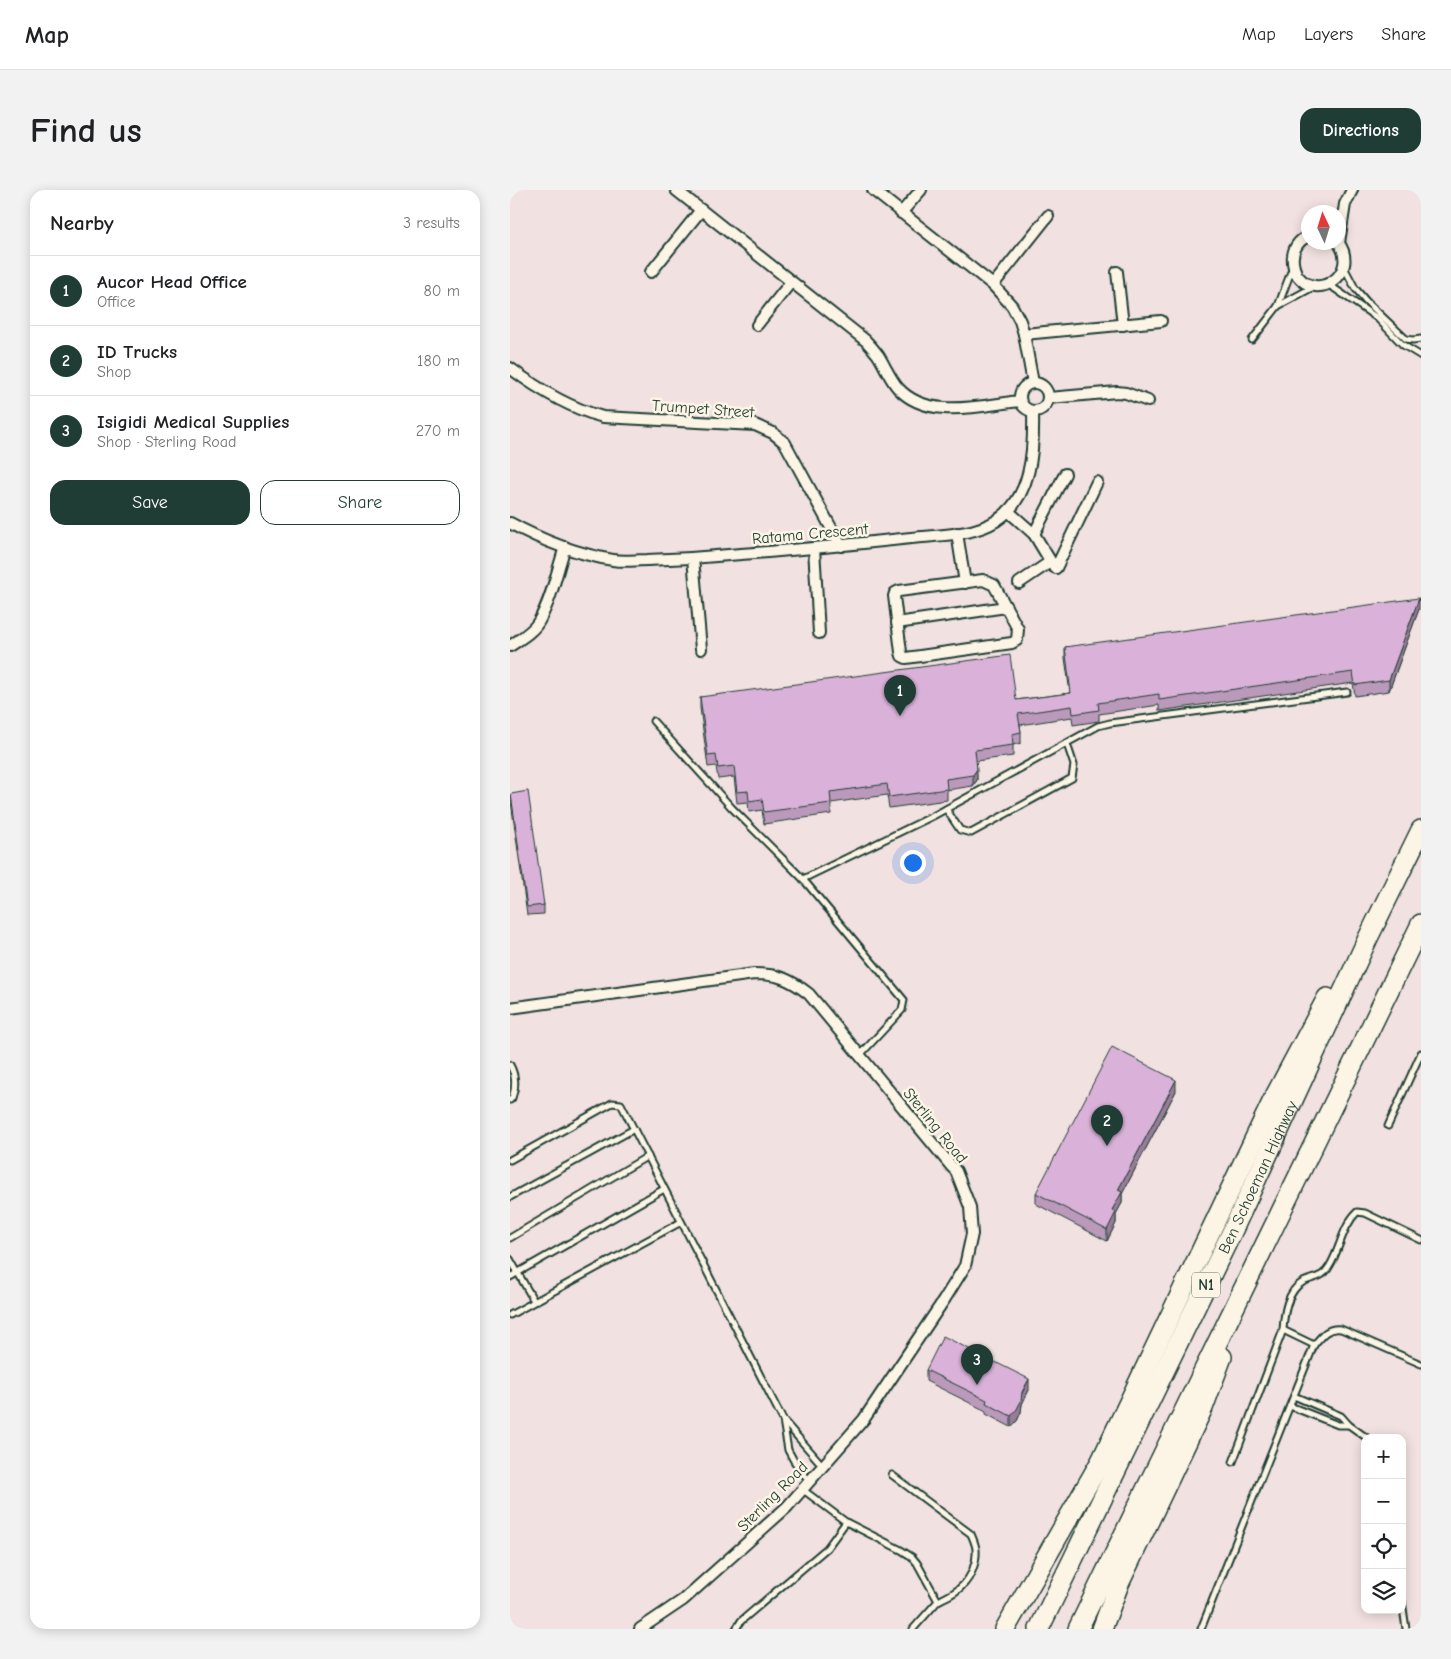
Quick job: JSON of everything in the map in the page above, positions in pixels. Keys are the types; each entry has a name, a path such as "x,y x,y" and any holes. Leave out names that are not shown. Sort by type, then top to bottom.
{"highway":[{"name":"Ben Schoeman Highway","path":"1039,1629 1231,1234 1368,938 1421,830"},
{"path":"1102,1629 1119,1584 1203,1408 1231,1334 1239,1298 1421,924"},
{"path":"1016,1629 1076,1519 1101,1461 1274,1098 1328,995 1368,938"},
{"name":"N1","path":"1078,1629 1239,1298"},
{"path":"1005,1629 1101,1461"}],"street":[{"path":"676,190 865,340 877,354 898,388 906,395 926,406 938,409 1020,401"},
{"path":"872,190 993,285 1012,306 1024,334 1032,383"},
{"path":"901,214 920,190"},
{"path":"1345,204 1352,190"},
{"path":"651,272 701,210"},
{"path":"993,285 1048,216"},
{"path":"1301,241 1294,252 1293,266 1300,279 1315,286 1328,284 1338,278 1344,267 1343,250"},
{"path":"1117,272 1123,325"},
{"path":"757,325 791,282"},
{"path":"1024,334 1161,321"},
{"name":"Trumpet Street","path":"510,368 536,388 603,417 755,425 773,433 785,443 841,546"},
{"path":"1032,383 1039,384 1048,392 1047,404 1044,408 1033,412 1023,406 1020,401 1024,387 1032,383"},
{"path":"1049,398 1117,392 1126,393 1148,401"},
{"name":"Ratama Crescent","path":"510,523 526,532 565,547 592,556 615,560 692,558 841,546 957,533 984,527 997,521 1018,498 1026,481 1032,458 1033,412"},
{"path":"1034,534 1065,474"},
{"path":"1008,511 1034,534 1050,562 1054,567 1057,567 1097,482"},
{"path":"957,533 965,583"},
{"path":"510,646 527,635 539,622 565,547"},
{"path":"814,548 819,633"},
{"path":"692,558 701,649"},
{"path":"1019,583 1050,562"},
{"path":"983,580 994,585 1006,607 1018,630 1017,640 1012,643 906,658 900,652 895,593 899,591 983,580"},
{"path":"897,623 1006,607"},
{"name":"Sterling Road","path":"510,1008 744,976 769,974 783,977 794,982 809,994 956,1171 970,1207 972,1234 966,1266 864,1419 787,1507 683,1600 640,1629"}],"lane":[{"path":"1252,340 1278,306 1293,266"},
{"path":"1344,267 1355,288 1369,304 1406,338 1413,340 1421,339"},
{"path":"1328,284 1377,318 1403,345 1421,356"},
{"path":"1278,306 1315,286"},
{"path":"803,879 946,809 1098,726 1347,692"},
{"path":"653,721 732,808 803,879 904,1000 902,1010 859,1055"},
{"path":"946,809 960,830 972,833 1013,811 1072,778 1074,765 1067,744"},
{"path":"1388,1126 1421,1053"},
{"path":"510,1065 515,1081 515,1090 510,1100"},
{"path":"510,1160 612,1103 621,1104 783,1420 823,1466"},
{"path":"510,1197 634,1129"},
{"path":"510,1238 648,1156"},
{"path":"510,1277 664,1188"},
{"path":"1233,1462 1283,1330 1285,1310 1296,1289 1304,1282 1314,1279 1329,1269 1350,1219 1357,1212 1365,1213 1421,1240"},
{"path":"510,1314 681,1222"},
{"path":"510,1259 534,1301"},
{"path":"1201,1629 1314,1344 1324,1332 1330,1329 1342,1329 1421,1364"},
{"path":"1283,1330 1314,1344"},
{"path":"1294,1396 1341,1416 1348,1425 1361,1434"},
{"path":"1290,1406 1338,1425 1348,1425"},
{"path":"783,1420 788,1450 806,1485 846,1522 912,1557 917,1562 938,1601"},
{"path":"892,1475 971,1534 976,1549 972,1571 962,1587 938,1601 913,1629"},
{"path":"736,1629 741,1620 827,1548 846,1522"},
{"path":"1404,1614 1406,1629"}],"building":[{"path":"1419,598 1389,680 1355,685 1353,672 1159,700 1159,694 1098,703 1099,710 1073,714 1072,706 1018,714 1021,732 1012,734 1013,745 975,750 977,769 973,775 946,779 947,789 889,797 887,784 830,792 831,803 764,812 762,799 749,801 748,791 737,792 734,766 718,768 716,755 708,756 700,697 1010,655 1016,700 1071,693 1065,647"},
{"path":"528,791 544,905 527,907 511,794"},
{"path":"1112,1047 1176,1080 1118,1190 1122,1192 1112,1210 1116,1212 1107,1230 1036,1193"},
{"path":"943,1336 1029,1379 1022,1392 1021,1401 1011,1416 986,1403 987,1400 926,1370"}],"place":[{"name":"Aucor Head Office","path":"900,716"},
{"name":"ID Trucks","path":"1107,1146"},
{"name":"Isigidi Medical Supplies","path":"977,1385"}]}
